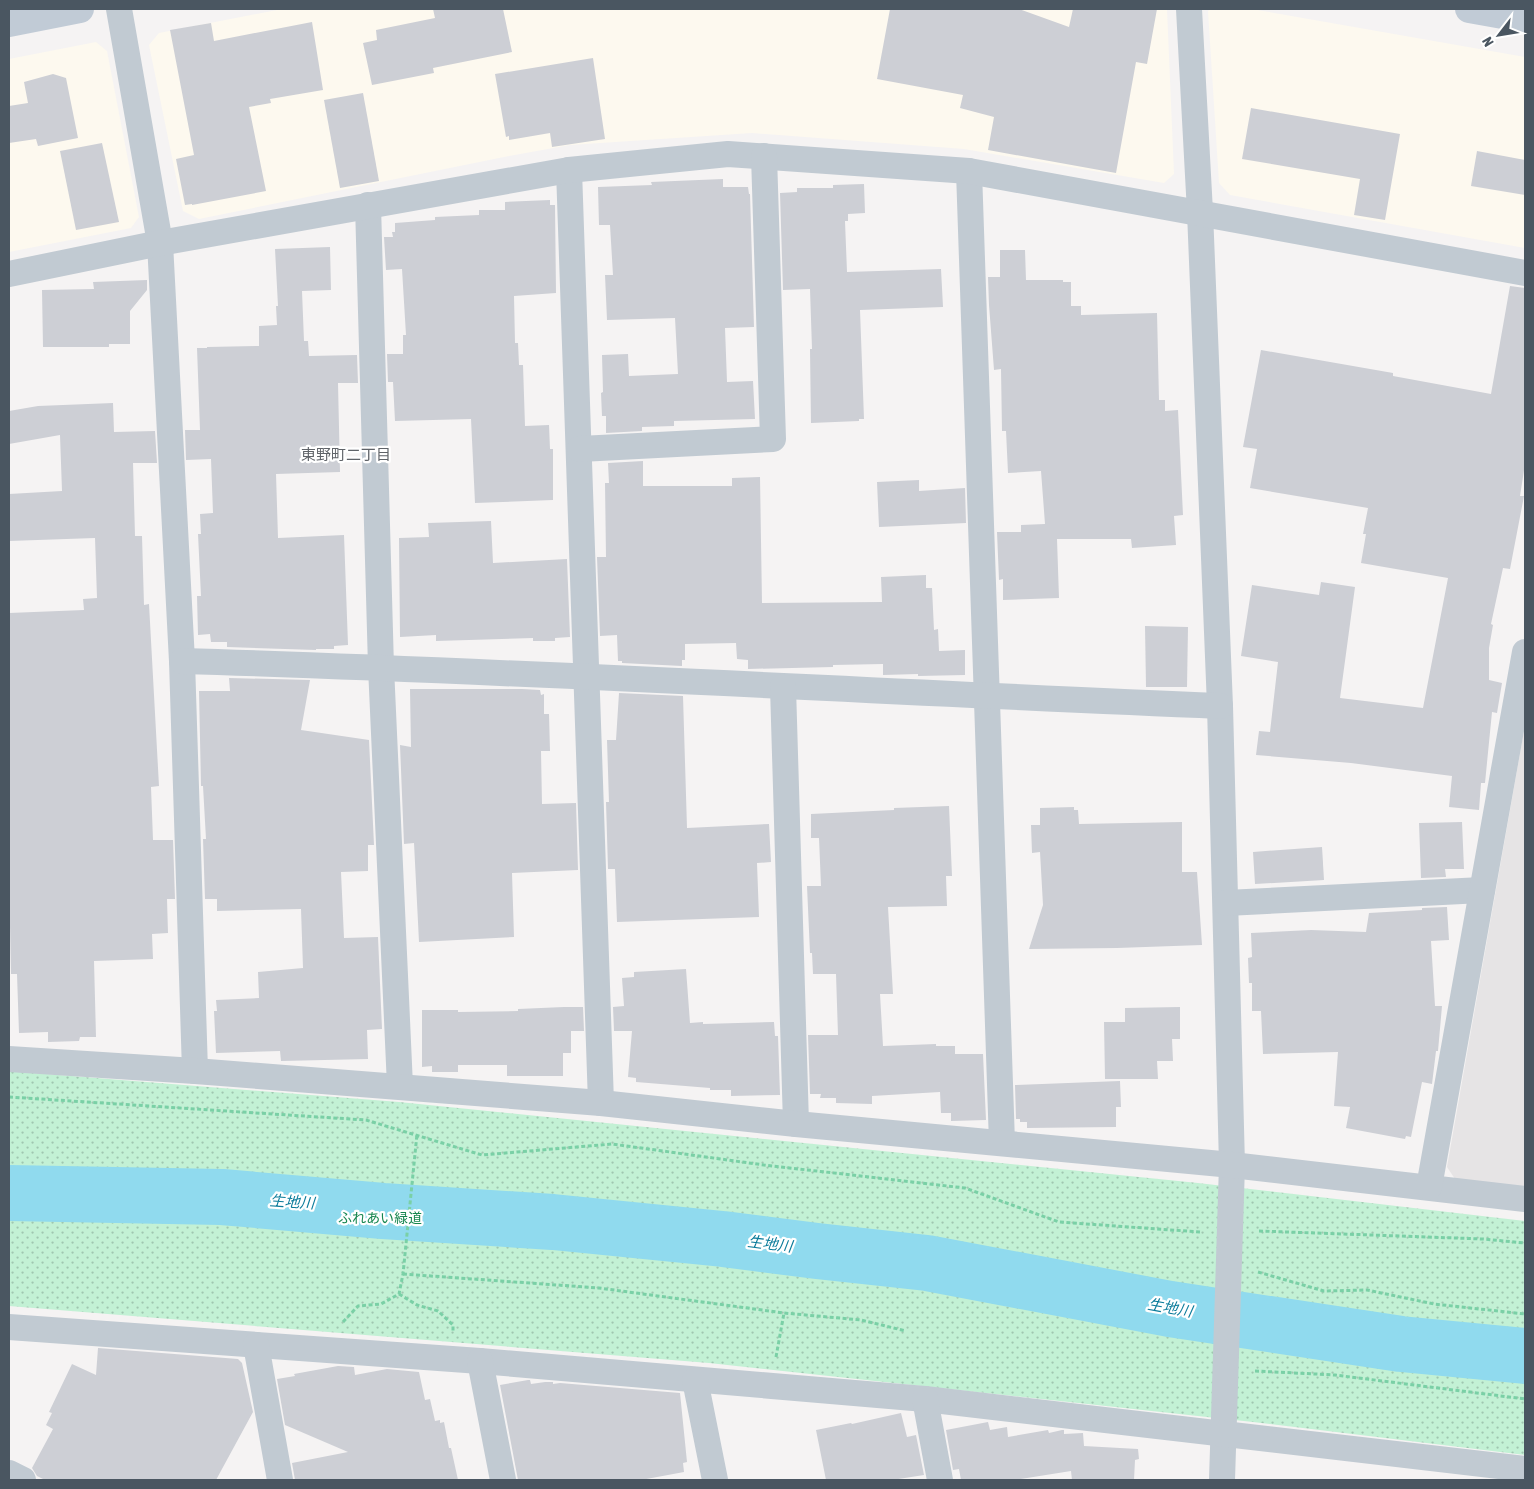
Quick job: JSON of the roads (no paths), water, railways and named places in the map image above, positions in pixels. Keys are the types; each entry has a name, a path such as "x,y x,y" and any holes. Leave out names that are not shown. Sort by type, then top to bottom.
{"main road":[{"path":"9,22 80,9"},
{"path":"1469,9 1525,19"}],"street":[{"path":"119,9 160,243 182,661 196,1071"},
{"path":"1189,9 1200,212 1226,902 1232,1174 1222,1480"},
{"path":"9,274 160,243 569,170 728,154 969,171 1525,273"},
{"path":"580,449 773,439 764,156"},
{"path":"569,170 601,1103"},
{"path":"969,171 1002,1144"},
{"path":"368,205 381,667 400,1086"},
{"path":"1429,1187 1525,652"},
{"path":"182,661 381,667 1220,706"},
{"path":"783,687 796,1124"},
{"path":"1226,902 1482,890"},
{"path":"9,1059 400,1086 601,1103 1002,1144 1232,1174 1429,1187 1525,1199"},
{"path":"9,1327 467,1360 1224,1426 1481,1473 1525,1469"},
{"path":"256,1346 280,1480"},
{"path":"467,1360 503,1480"},
{"path":"694,1380 715,1480"},
{"path":"925,1399 940,1480"},
{"path":"9,1473 23,1480"}],"waterway":[{"name":"生地川","path":"9,1193 222,1197 383,1211 553,1222 723,1239 927,1263 1170,1309 1401,1344 1525,1356"}],"district":[{"name":"東野町二丁目","path":"346,455"}],"park label":[{"name":"ふれあい緑道","path":"380,1218"}]}
